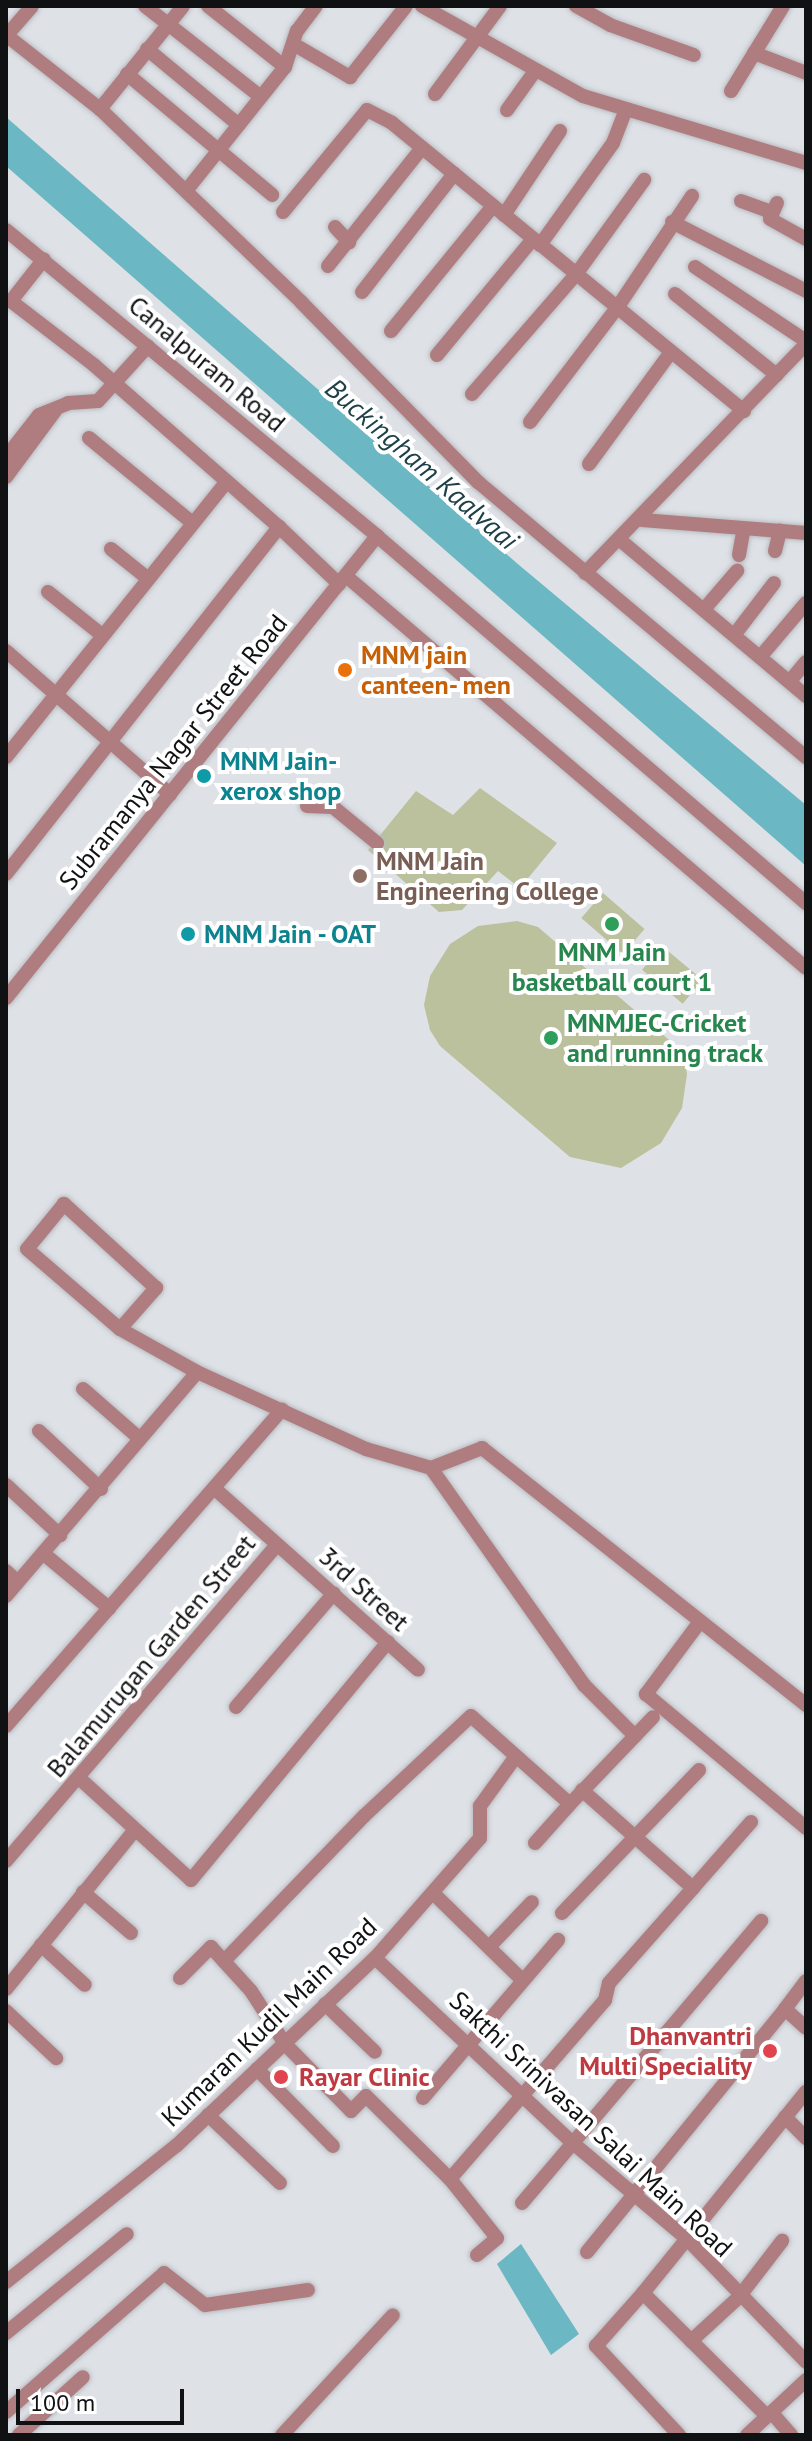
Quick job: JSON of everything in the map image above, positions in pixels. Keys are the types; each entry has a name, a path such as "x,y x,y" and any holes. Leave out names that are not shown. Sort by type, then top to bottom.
{"street":[{"path":"32,6 6,35 100,109 478,482 806,757"},
{"path":"145,6 261,97"},
{"path":"100,109 183,6"},
{"path":"208,6 285,67"},
{"path":"186,191 285,67 295,45 297,31 316,6"},
{"path":"295,45 350,77 406,6"},
{"path":"422,6 583,96 806,163"},
{"path":"435,94 500,6"},
{"path":"576,6 610,25 694,55"},
{"path":"731,91 783,6"},
{"path":"147,49 239,125"},
{"path":"754,53 806,73"},
{"path":"507,110 535,71"},
{"path":"127,74 272,195"},
{"path":"437,355 537,242 613,143 626,109"},
{"path":"283,212 367,110 422,148 744,411"},
{"path":"391,331 499,211 560,131"},
{"path":"328,266 422,148"},
{"path":"362,292 454,174"},
{"path":"472,394 577,273 644,180"},
{"path":"530,422 617,308 692,196"},
{"path":"741,201 774,208 770,219 806,239"},
{"path":"672,222 806,291"},
{"path":"335,227 349,242"},
{"name":"Canalpuram Road","path":"6,230 377,536 806,903"},
{"path":"44,259 8,302 114,384 279,527 806,968"},
{"path":"585,573 642,520 806,343 695,267"},
{"path":"675,294 777,375"},
{"path":"6,457 39,415 55,411 68,403 98,401 148,346"},
{"path":"589,464 671,352"},
{"path":"6,477 55,411"},
{"path":"89,438 190,521"},
{"path":"6,757 190,521 226,482"},
{"path":"642,520 806,533"},
{"path":"6,874 279,527"},
{"path":"739,555 744,528"},
{"path":"775,551 780,531"},
{"name":"Subramanya Nagar Street Road","path":"6,998 377,536"},
{"path":"620,540 706,607 806,696"},
{"path":"111,549 146,577"},
{"path":"706,607 737,571"},
{"path":"735,634 774,583"},
{"path":"48,592 102,635"},
{"path":"761,656 806,603"},
{"path":"6,651 170,794"},
{"path":"790,681 806,662"},
{"path":"307,806 333,807 377,843"},
{"path":"120,1329 156,1288 64,1204 27,1249 120,1329 197,1372 366,1449 431,1468 482,1448 806,1705"},
{"path":"6,1596 101,1489 139,1438 197,1372"},
{"path":"83,1389 139,1438"},
{"path":"6,1726 282,1410"},
{"path":"39,1431 101,1489"},
{"path":"431,1468 584,1685 635,1736"},
{"path":"6,1485 60,1535"},
{"name":"Balamurugan Garden Street","path":"6,1861 277,1545 214,1488"},
{"name":"3rd Street","path":"277,1545 418,1670"},
{"path":"44,1554 109,1608"},
{"path":"6,1571 18,1582"},
{"path":"236,1707 334,1593"},
{"path":"699,1623 646,1694 806,1828"},
{"path":"79,1778 133,1832 191,1880 388,1642"},
{"path":"224,1961 471,1716 514,1759 570,1804"},
{"path":"535,1843 653,1717"},
{"name":"Kumaran Kudil Main Road","path":"6,2282 208,2115 375,1958 480,1838 480,1806 514,1759"},
{"path":"562,1913 699,1770"},
{"path":"582,1790 693,1888"},
{"path":"450,2179 751,1822"},
{"path":"6,1989 133,1832"},
{"path":"83,1892 131,1933"},
{"path":"433,1893 522,1980"},
{"path":"489,1947 532,1902"},
{"path":"522,2203 761,1921"},
{"path":"423,2098 558,1940"},
{"path":"41,1945 85,1985"},
{"path":"180,1978 211,1947 285,2044 351,2111 366,2096 450,2179 497,2238 477,2255"},
{"name":"Sakthi Srinivasan Salai Main Road","path":"375,1958 574,2144 634,2190 686,2238 739,2297 806,2362"},
{"path":"587,2252 634,2190 806,1981"},
{"path":"325,2004 375,2052"},
{"path":"785,2009 806,2028"},
{"path":"6,2011 56,2058"},
{"path":"257,2069 333,2146"},
{"path":"679,2435 596,2346 643,2293 806,2092"},
{"path":"208,2115 280,2183"},
{"path":"785,2117 806,2138"},
{"path":"6,2333 127,2234"},
{"path":"691,2341 739,2297 782,2241"},
{"path":"6,2412 164,2273 205,2305 308,2290"},
{"path":"643,2293 791,2435"},
{"path":"282,2435 393,2315"},
{"path":"19,2435 83,2377"},
{"path":"747,2435 806,2380"}],"green space":[{"path":"480,788 557,843 520,888 498,871 462,910 439,912 368,850 416,791 453,815"},
{"name":"MNM Jain basketball court 1","path":"603,893 645,929 623,954 581,918"},
{"name":"MNMJEC-Cricket and running track","path":"517,921 538,927 683,1052 687,1074 682,1108 661,1143 621,1168 570,1157 440,1046 430,1030 424,1005 430,976 450,944 478,926"},
{"path":"662,946 703,980 683,1004 642,970"}],"water":[{"path":"6,117 519,565 806,805 806,866 6,166"},
{"path":"521,2244 579,2334 551,2355 497,2264"}],"place":[{"name":"MNM jain canteen- men","path":"345,670"},
{"name":"MNM Jain- xerox shop","path":"204,776"},
{"name":"MNM Jain Engineering College","path":"360,876"},
{"name":"MNM Jain basketball court 1","path":"612,924"},
{"name":"MNM Jain - OAT","path":"188,934"},
{"name":"MNMJEC-Cricket and running track","path":"551,1038"},
{"name":"Dhanvantri Multi Speciality","path":"770,2051"},
{"name":"Rayar Clinic","path":"281,2077"}],"water label":[{"name":"Buckingham Kaalvaai","path":"422,464"}]}
